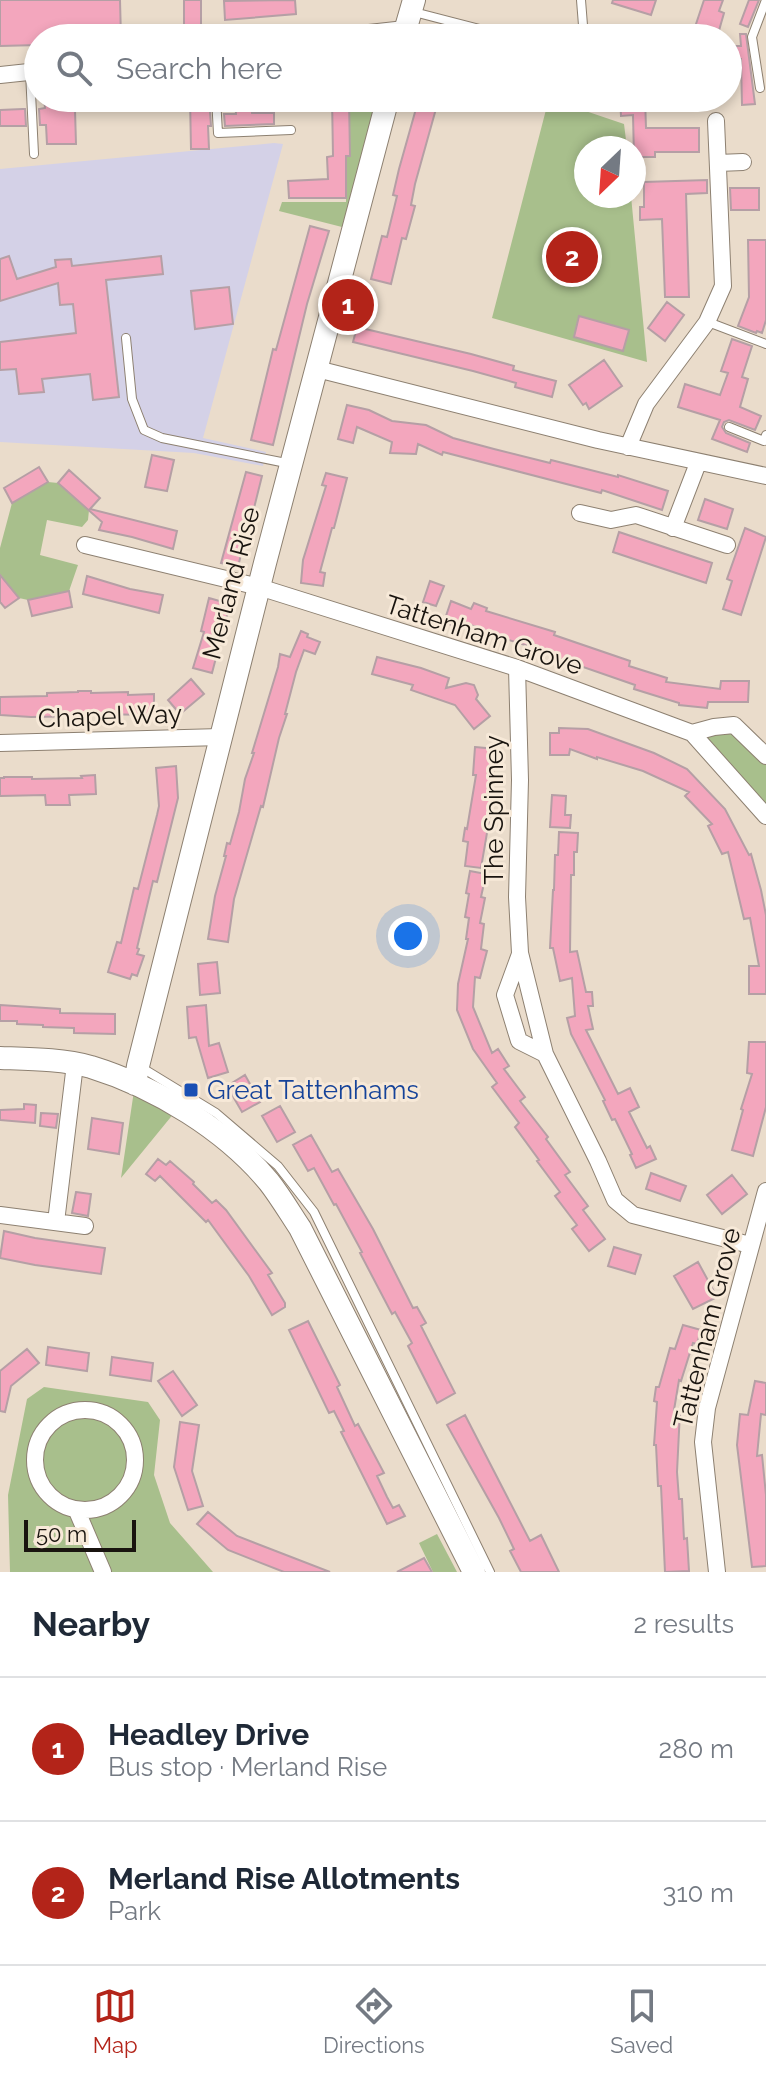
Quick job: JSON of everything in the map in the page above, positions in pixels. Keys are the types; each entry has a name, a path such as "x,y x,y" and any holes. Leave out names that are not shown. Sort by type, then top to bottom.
{"street":[{"path":"0,75 24,72"},
{"name":"Merland Rise","path":"137,1075 259,587 384,112"},
{"path":"628,447 646,404 707,322 723,286 716,121"},
{"path":"718,163 743,162"},
{"path":"317,369 628,447 766,476"},
{"path":"673,528 698,463"},
{"path":"580,513 611,520 636,515 727,545"},
{"name":"Tattenham Grove","path":"85,545 259,587 517,668 692,733 766,816"},
{"name":"The Spinney","path":"517,668 520,780 517,897 520,953 545,1054 615,1200 633,1215 750,1245"},
{"path":"692,733 734,725 766,756"},
{"name":"Chapel Way","path":"0,743 221,737"},
{"name":"The Spinney","path":"520,953 505,995 519,1041 545,1054"},
{"path":"0,1058 75,1064 137,1075 236,1148 269,1183 307,1242 474,1572"},
{"path":"56,1222 75,1064"},
{"name":"Tattenham Grove","path":"717,1572 703,1442 707,1408 766,1191"},
{"path":"0,1215 85,1226"},
{"path":"77,1511 108,1506 131,1483 136,1467 135,1451 119,1423 106,1414 92,1410 74,1411 58,1418 45,1429 37,1445 35,1462 38,1478 47,1493 60,1504 77,1511 103,1572"}],"lane":[{"path":"581,0 583,24"},
{"path":"760,88 752,37 766,0"},
{"path":"408,20 432,24"},
{"path":"34,112 34,154"},
{"path":"217,112 218,133 291,130"},
{"path":"707,322 766,344"},
{"path":"126,338 132,399 144,430 162,438 291,465"},
{"path":"729,427 764,441 766,435"},
{"path":"137,1075 216,1113 278,1166 314,1212 490,1572"}],"shaded area":[{"path":"283,144 203,438 266,452 263,466 194,453 0,442 0,169"}],"green space":[{"path":"350,112 373,112 342,227 279,211 282,202 346,202 346,156 350,156"},
{"path":"545,112 588,112 624,124 626,136 574,136 574,208 632,208 647,362 492,318"},
{"path":"48,482 58,483 89,510 88,520 82,527 47,520 40,555 78,565 69,591 28,600 19,598 0,574 0,548 12,503"},
{"path":"734,725 766,756 766,816 692,733"},
{"path":"135,1084 179,1107 121,1178"},
{"path":"44,1387 148,1402 160,1420 154,1475 170,1523 213,1572 10,1572 8,1495 27,1399"},
{"path":"437,1534 457,1572 433,1572 419,1543"}],"building":[{"path":"0,0 120,0 121,24 24,24 24,45 0,46"},
{"path":"184,0 201,0 201,24 184,24"},
{"path":"295,0 296,14 225,20 224,1"},
{"path":"613,0 656,0 651,15 612,3"},
{"path":"704,0 723,0 719,11 724,13 721,24 696,24"},
{"path":"749,0 759,0 748,27 740,24"},
{"path":"742,34 746,34 755,104 742,105"},
{"path":"24,109 26,126 0,126 0,110"},
{"path":"39,112 75,112 76,144 47,144 46,125 40,125"},
{"path":"190,112 210,112 209,149 191,149"},
{"path":"332,112 349,112 350,156 346,156 346,198 289,198 288,181 328,179 327,157 333,156"},
{"path":"415,112 435,112 415,184 411,205 415,206 406,239 402,238 391,284 371,279 382,236 387,237 397,196 393,195"},
{"path":"621,112 645,112 646,128 699,128 699,152 655,152 655,157 646,157 646,136 634,136 633,115 621,116"},
{"path":"274,113 274,124 225,126 224,114"},
{"path":"707,180 707,193 686,194 689,297 665,297 662,219 640,220 640,208 646,208 646,182"},
{"path":"730,188 759,188 759,210 731,210"},
{"path":"310,226 329,231 307,304 273,445 251,440 273,349 276,350"},
{"path":"748,240 766,240 766,320 762,333 738,326 749,297"},
{"path":"9,256 17,279 56,267 55,260 71,259 72,266 161,256 163,274 106,280 119,397 93,400 90,374 42,379 44,392 19,394 16,369 0,370 0,342 76,333 73,304 60,305 58,283 0,301 0,259"},
{"path":"229,287 233,324 195,329 191,291"},
{"path":"667,302 684,315 665,341 648,328"},
{"path":"579,316 629,330 623,351 574,337"},
{"path":"357,327 471,354 514,366 513,370 556,381 552,397 473,371 353,342"},
{"path":"732,339 752,346 742,377 748,379 740,407 761,416 755,430 729,420 722,427 726,433 750,443 747,452 712,439 720,420 678,407 685,384 720,395 728,373 721,371"},
{"path":"604,360 622,386 589,409 569,385"},
{"path":"347,405 369,410 392,421 426,425 453,438 494,449 618,475 668,491 662,510 602,490 601,493 443,452 442,455 418,444 416,454 390,453 392,442 357,427 353,443 338,439"},
{"path":"152,455 174,460 167,491 145,487"},
{"path":"39,467 48,482 12,503 4,488"},
{"path":"69,470 100,498 90,509 177,531 173,549 99,530 102,522 58,483"},
{"path":"246,472 262,476 238,567 221,563"},
{"path":"326,473 347,478 320,572 325,573 323,586 301,583 303,560 326,486 322,485"},
{"path":"705,499 733,509 727,529 698,520"},
{"path":"745,528 766,537 741,615 723,609 732,581 727,579"},
{"path":"619,532 712,563 706,583 613,552"},
{"path":"0,575 19,598 5,608 0,602"},
{"path":"87,576 163,595 159,613 83,594"},
{"path":"430,581 444,586 436,606 423,602"},
{"path":"69,591 72,607 32,616 28,600"},
{"path":"209,598 230,604 212,673 193,668 204,632 201,631"},
{"path":"451,601 471,609 474,603 487,608 486,611 555,632 554,635 630,661 629,666 667,678 666,682 720,689 721,681 749,681 748,702 708,702 707,708 679,705 634,689 635,685 557,658 558,655 486,633 460,621 457,627 444,622"},
{"path":"301,631 320,642 315,654 304,650 296,672 263,807 234,899 228,942 208,939 227,843 230,844 239,812 245,779 280,654 290,657"},
{"path":"377,657 449,678 446,688 466,683 474,685 478,695 476,699 490,716 474,729 455,705 411,690 413,685 372,674"},
{"path":"191,679 204,694 180,714 168,700"},
{"path":"47,693 154,694 154,715 0,715 0,697 47,696"},
{"path":"559,728 588,729 654,753 687,769 725,809 751,854 761,890 766,915 766,994 749,994 749,966 759,966 750,918 744,919 728,852 722,854 708,826 712,824 685,796 689,792 643,771 570,749 569,755 550,755 550,733 559,733"},
{"path":"475,747 496,749 491,791 494,792 481,868 465,866 468,842 463,841 476,775 473,775"},
{"path":"176,766 178,798 137,948 137,954 144,956 137,976 132,974 130,979 108,972 117,942 121,943 134,888 138,889 157,815 156,768"},
{"path":"95,775 96,794 69,795 70,805 46,805 45,795 0,796 0,778 4,777 82,778"},
{"path":"552,795 566,796 565,815 571,815 570,828 550,827"},
{"path":"559,832 578,833 574,875 571,875 570,952 577,951 586,992 592,992 593,1006 588,1006 593,1029 586,1030 618,1094 630,1088 639,1107 629,1112 656,1159 636,1168 632,1154 615,1119 612,1120 571,1034 567,1018 575,1016 572,978 560,981 553,948 550,948"},
{"path":"470,871 486,874 480,923 484,924 481,949 487,951 480,978 475,977 473,1007 492,1053 498,1049 509,1066 504,1069 525,1097 520,1101 570,1172 565,1175 588,1206 583,1210 605,1239 589,1251 572,1229 577,1225 555,1196 560,1192 515,1127 519,1123 492,1087 497,1083 473,1049 457,1010 458,984 468,939 469,918 465,917"},
{"path":"217,962 220,993 200,995 198,964"},
{"path":"0,1005 60,1009 60,1013 115,1014 115,1034 74,1033 74,1028 0,1021"},
{"path":"206,1005 209,1046 219,1043 228,1072 208,1078 196,1037 189,1038 187,1007"},
{"path":"749,1042 766,1042 766,1107 753,1156 732,1150 752,1074 747,1073"},
{"path":"245,1075 260,1102 242,1112 227,1086"},
{"path":"24,1104 36,1105 35,1123 0,1120 0,1110 24,1109"},
{"path":"280,1106 295,1132 277,1142 262,1116"},
{"path":"41,1113 58,1114 56,1128 40,1126"},
{"path":"92,1118 123,1123 119,1154 88,1149"},
{"path":"311,1135 332,1172 338,1169 413,1308 417,1307 426,1323 421,1326 455,1393 437,1403 408,1346 412,1343 395,1312 392,1314 336,1204 314,1168 308,1171 293,1145"},
{"path":"158,1159 166,1165 170,1161 212,1203 216,1200 226,1210 272,1273 268,1275 285,1307 272,1315 249,1276 208,1220 206,1222 160,1176 155,1181 146,1174"},
{"path":"651,1173 686,1186 680,1201 646,1189"},
{"path":"732,1175 747,1194 722,1214 707,1195"},
{"path":"76,1192 91,1194 88,1216 72,1213"},
{"path":"4,1231 105,1248 101,1274 0,1258"},
{"path":"614,1247 641,1255 635,1274 608,1266"},
{"path":"698,1262 717,1297 693,1309 674,1276"},
{"path":"308,1321 340,1385 337,1387 355,1426 358,1424 384,1473 377,1476 387,1497 393,1508 399,1505 405,1516 387,1524 341,1432 344,1431 334,1411 329,1413 289,1330"},
{"path":"683,1325 701,1330 679,1380 674,1410 680,1411 677,1472 689,1571 665,1572 661,1486 658,1486 654,1445 657,1402 654,1401 670,1348 675,1349"},
{"path":"48,1347 89,1353 87,1371 46,1365"},
{"path":"27,1349 39,1363 11,1386 5,1412 0,1411 0,1371"},
{"path":"112,1357 153,1363 151,1381 110,1375"},
{"path":"173,1371 197,1405 182,1416 158,1381"},
{"path":"755,1381 766,1383 766,1415 761,1414 757,1456 762,1455 766,1495 766,1566 752,1567 737,1445 740,1414 748,1415"},
{"path":"465,1415 530,1541 541,1535 559,1572 521,1572 499,1518 447,1425"},
{"path":"180,1422 199,1425 192,1471 203,1506 188,1510 174,1467"},
{"path":"208,1512 237,1536 330,1572 284,1572 228,1550 197,1524"},
{"path":"424,1558 432,1572 397,1572"}],"place":[{"name":"Merland Rise Allotments","path":"572,257"},
{"name":"Headley Drive","path":"348,305"},
{"name":"Great Tattenhams","path":"191,1090"}]}
